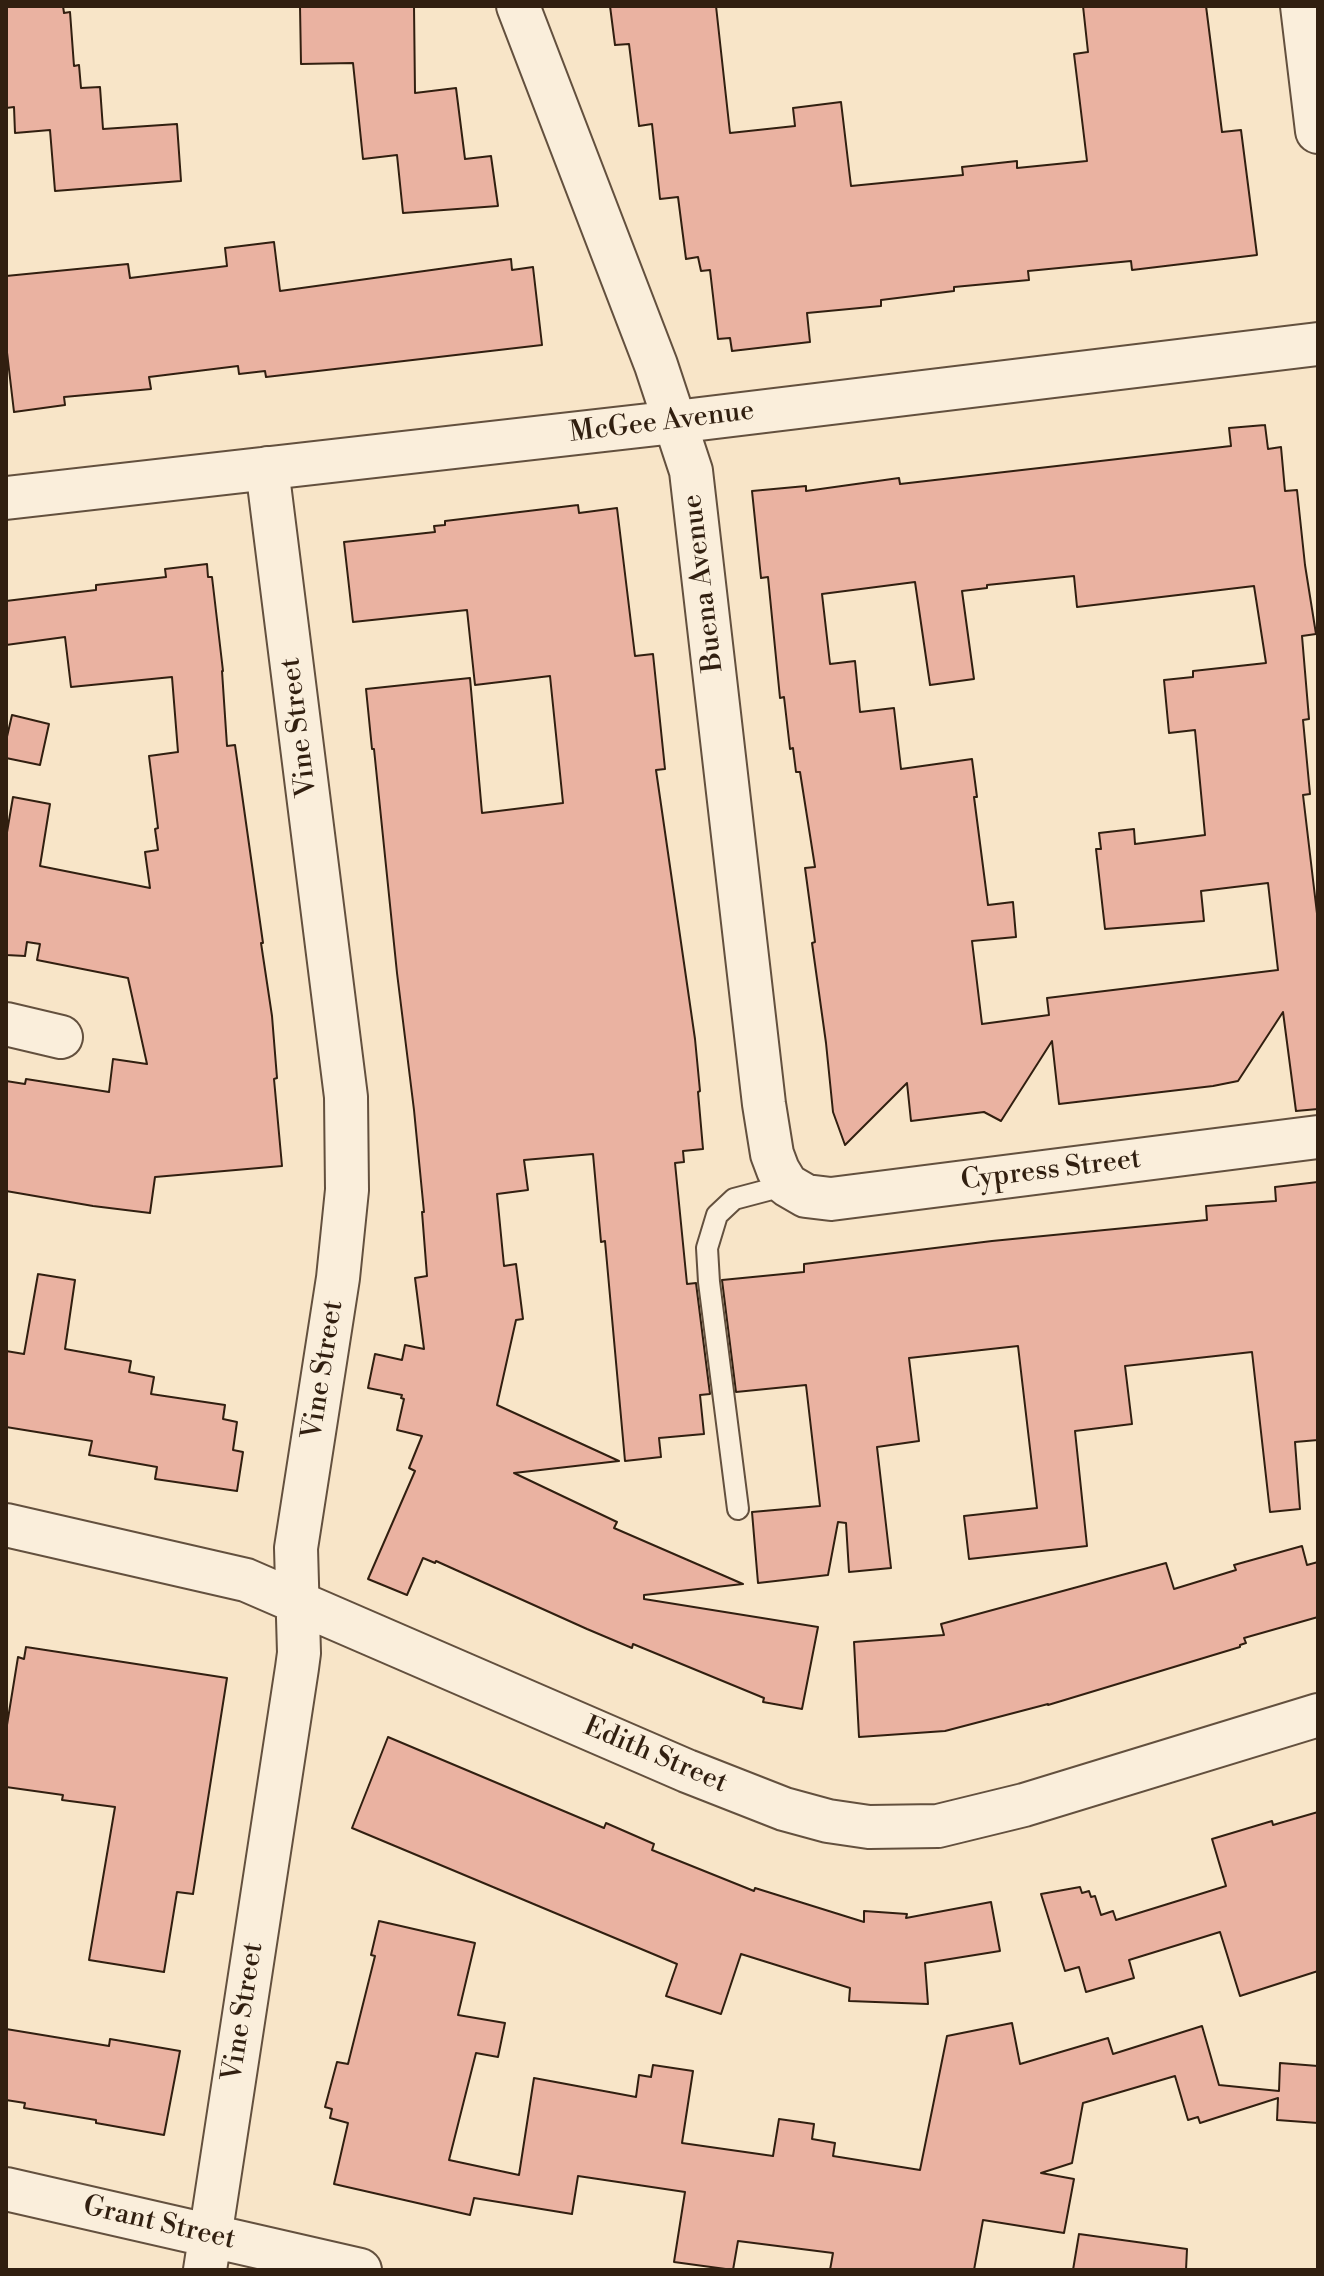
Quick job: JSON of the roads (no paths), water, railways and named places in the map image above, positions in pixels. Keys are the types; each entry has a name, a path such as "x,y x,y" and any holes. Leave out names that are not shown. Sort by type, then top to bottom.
{"street":[{"name":"Buena Avenue","path":"518,6 651,351 691,471 764,1104 772,1154 787,1185"},
{"path":"1303,6 1318,131"},
{"name":"McGee Avenue","path":"6,498 675,422 1318,344"},
{"name":"Vine Street","path":"207,2253 299,1653 296,1548 338,1278 347,1190 346,1097 267,468"},
{"path":"6,1024 61,1037"},
{"name":"Cypress Street","path":"787,1185 806,1196 831,1199 1318,1137"},
{"name":"Edith Street","path":"6,1525 246,1580 770,1804 828,1821 869,1827 938,1826 1024,1805 1318,1715"},
{"name":"Grant Street","path":"6,2189 207,2253 360,2270"}],"lane":[{"path":"738,1509 707,1248 717,1215 734,1199 787,1185"}]}
